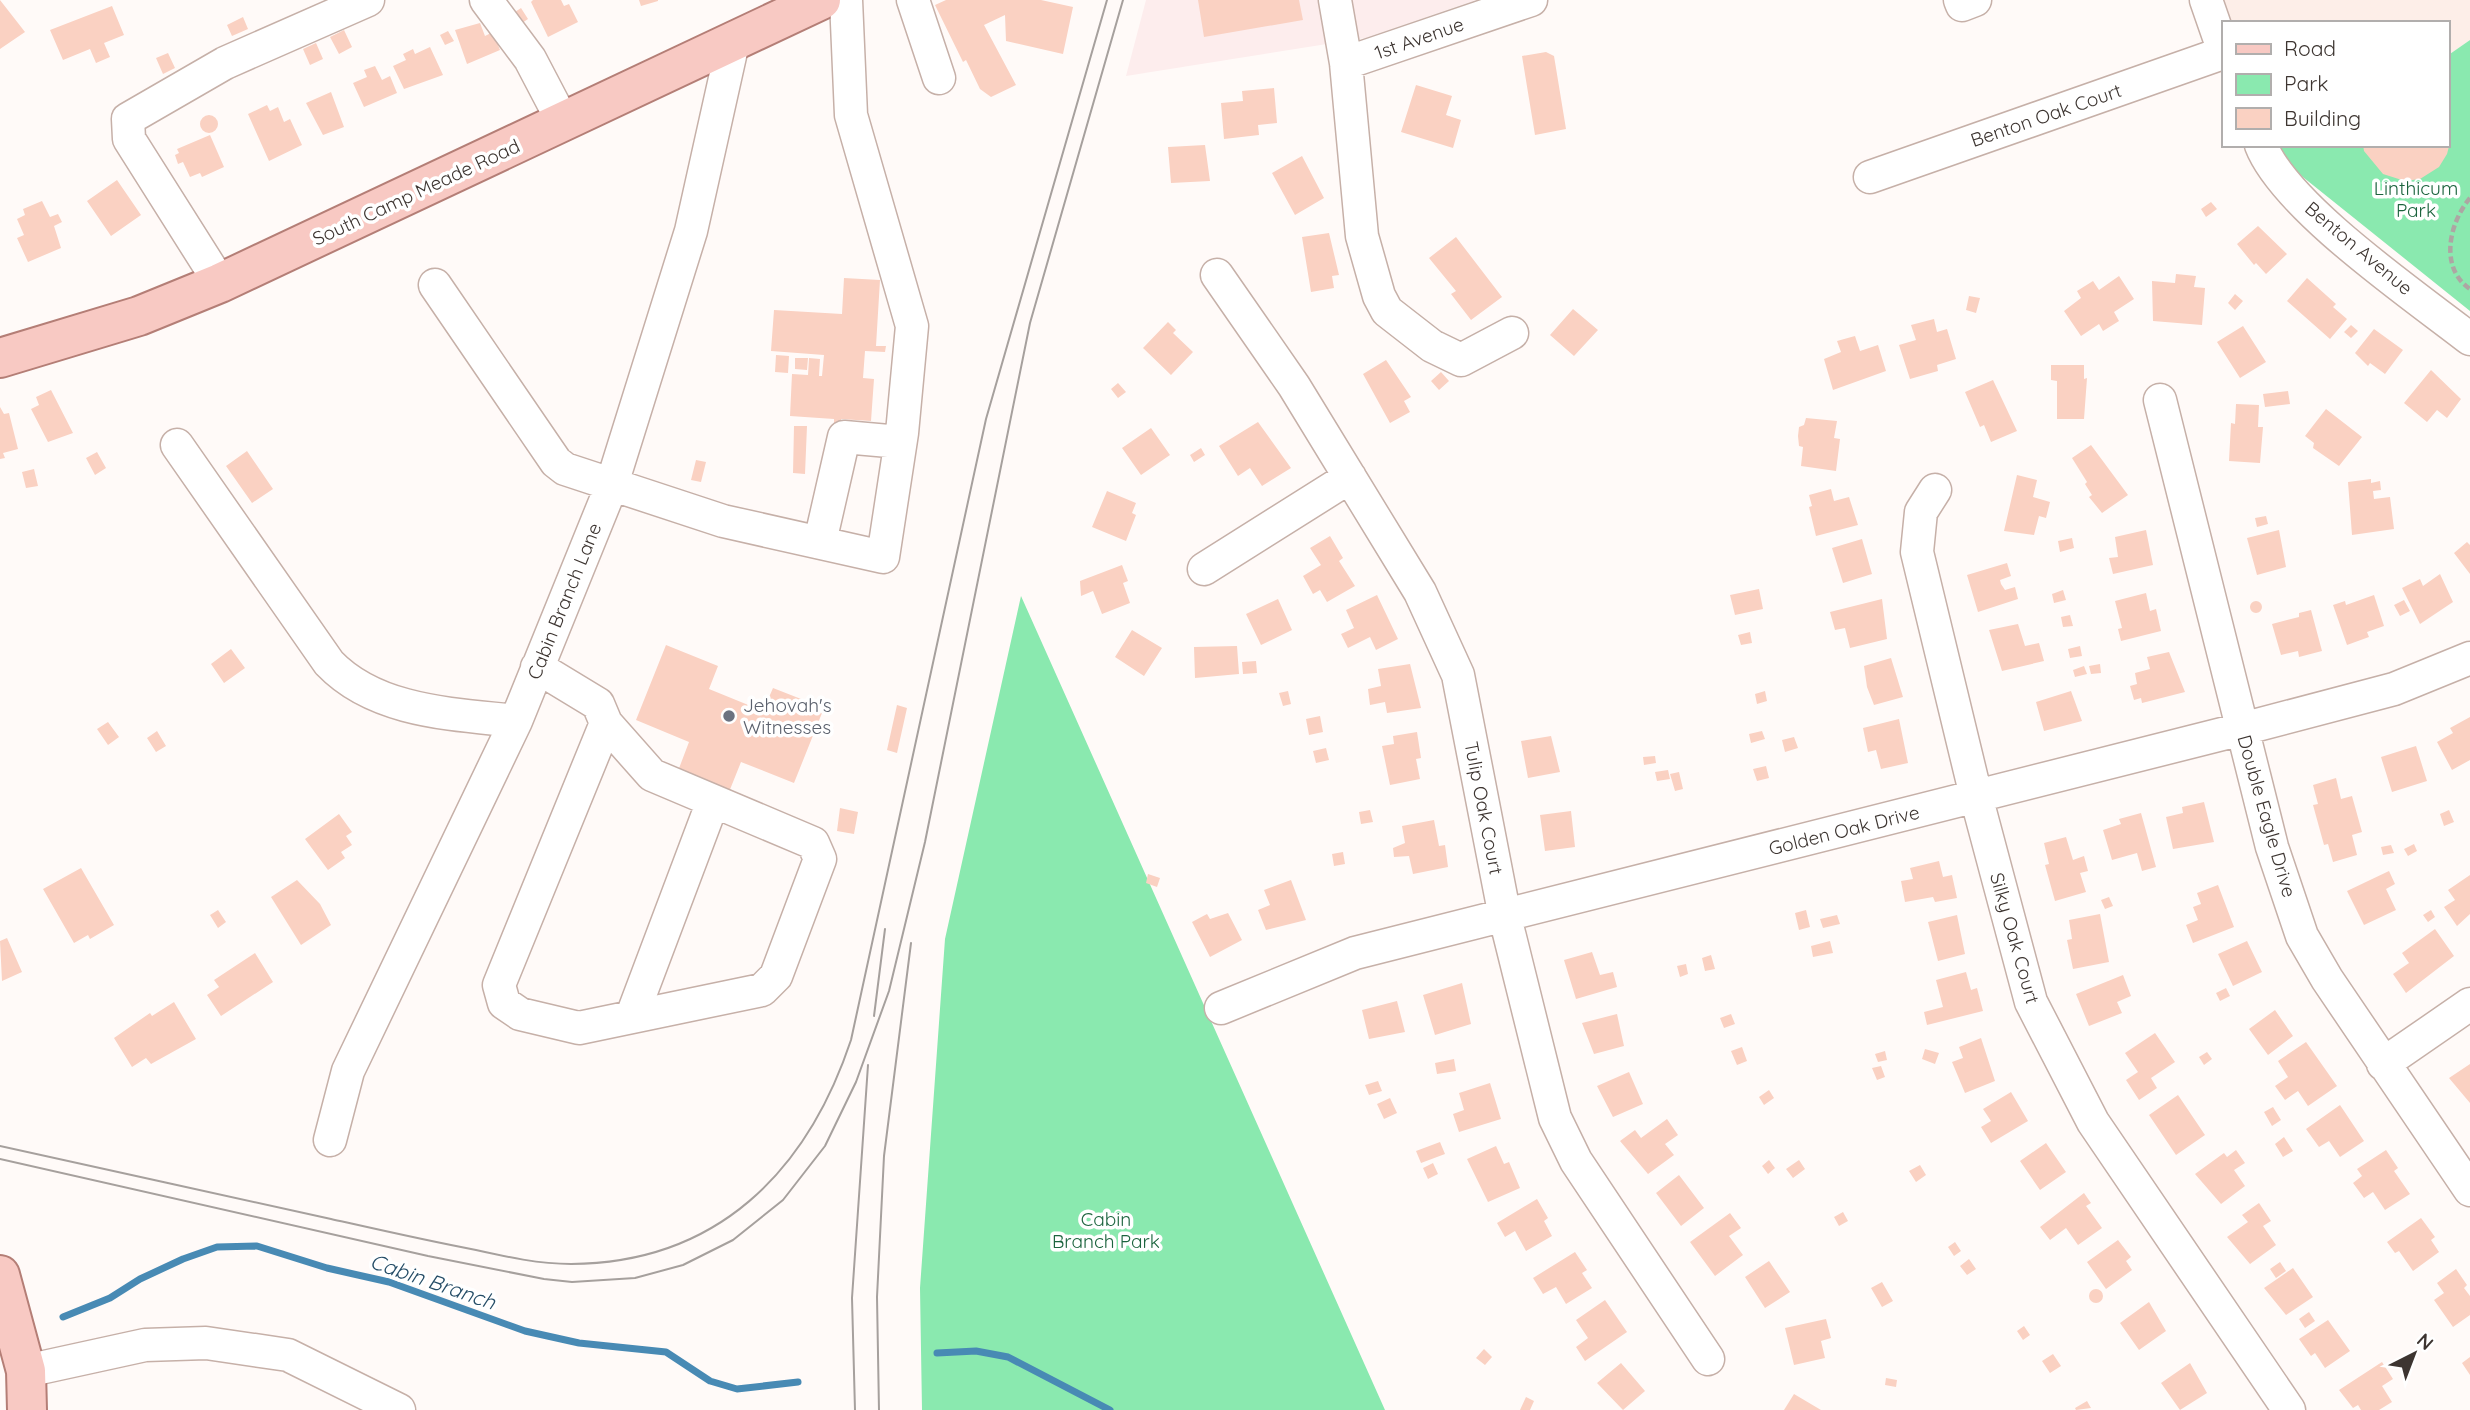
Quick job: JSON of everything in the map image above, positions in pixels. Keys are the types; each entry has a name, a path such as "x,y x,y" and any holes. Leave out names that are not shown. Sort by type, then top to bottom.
{"main road":[{"name":"South Camp Meade Road","path":"0,358 139,316 220,283 563,122 734,38 821,0"},
{"path":"0,1275 26,1371 27,1410"}],"street":[{"path":"220,283 129,139 128,119 225,63 368,0"},
{"path":"486,0 530,60 563,122"},
{"path":"435,285 556,462 579,476 723,521 883,556 900,442 912,326 851,116 846,0"},
{"path":"913,0 939,78"},
{"path":"1335,0 1346,63 1362,236 1379,296 1387,311 1432,346 1461,360 1512,333"},
{"name":"1st Avenue","path":"1346,63 1531,0"},
{"path":"1960,0 1962,5 1975,0"},
{"path":"2206,0 2222,48"},
{"name":"Cabin Branch Lane","path":"330,1140 348,1071 516,721 611,487 691,231 734,38"},
{"name":"Benton Oak Court","path":"1870,177 2222,51"},
{"name":"Benton Avenue","path":"2262,147 2286,185 2320,218 2470,339"},
{"name":"Tulip Oak Court","path":"1217,275 1294,386 1420,592 1458,675 1505,917 1555,1118 1591,1184 1708,1359"},
{"name":"Double Eagle Drive","path":"2160,400 2272,847 2302,936 2383,1064 2470,1191"},
{"path":"820,542 844,437 900,442"},
{"path":"177,445 329,663 342,677 394,702 463,715 516,721"},
{"path":"1204,569 1350,477"},
{"name":"Silky Oak Court","path":"1935,490 1921,512 1917,552 1976,796 2031,1002 2093,1122 2289,1410"},
{"name":"Golden Oak Drive","path":"1221,1008 1355,953 2394,689 2470,658"},
{"path":"537,667 598,704 606,723 653,775 813,843 820,859 776,976 762,990 579,1028 520,1014 504,1003 499,985 606,723"},
{"path":"632,1016 713,801"},
{"path":"2383,1064 2470,1004"},
{"path":"26,1371 145,1345 206,1343 288,1355 399,1410"}],"path":[{"path":"2470,198 2453,224 2451,244 2452,266 2470,289"}],"shaded area":[{"path":"1146,0 1476,0 1365,38 1126,76"},
{"path":"2218,0 2470,0 2470,40 2449,55 2449,21 2225,21"}],"green space":[{"name":"Linthicum Park","path":"2470,40 2470,311 2273,153 2280,147 2449,147 2449,55"},
{"name":"Cabin Branch Park","path":"1021,596 1385,1410 922,1410 920,1288 945,939"}],"building":[{"path":"0,0 25,32 0,49"},
{"path":"561,0 564,6 569,4 578,22 548,37 531,2"},
{"path":"639,0 658,0 658,1 641,6"},
{"path":"946,0 1041,0 1073,7 1063,54 1006,41 1005,15 984,25 1016,85 991,97 980,89 966,60 963,62 935,5"},
{"path":"1198,0 1299,0 1303,20 1204,37"},
{"path":"112,6 124,35 104,43 110,57 96,63 90,49 63,60 50,30"},
{"path":"521,8 528,19 519,25 512,14"},
{"path":"243,17 248,29 232,36 227,25"},
{"path":"480,23 485,36 493,32 500,50 467,64 455,30"},
{"path":"344,30 352,47 339,54 330,37"},
{"path":"448,31 454,41 445,45 440,35"},
{"path":"316,43 323,59 310,65 303,49"},
{"path":"430,47 443,75 404,89 393,66 406,60 403,54 413,49 415,54"},
{"path":"1546,52 1554,56 1566,129 1535,135 1522,56"},
{"path":"168,53 175,68 163,74 156,58"},
{"path":"375,66 382,80 390,76 397,93 364,107 353,83 367,77 364,70"},
{"path":"1416,85 1452,96 1446,115 1461,120 1453,148 1401,132"},
{"path":"1274,88 1277,123 1258,125 1259,135 1224,139 1221,103 1243,101 1242,91"},
{"path":"331,92 344,127 323,135 306,103"},
{"path":"267,105 270,111 278,107 284,122 290,119 302,145 269,161 248,114"},
{"path":"205,115 213,115 218,124 216,131 205,133 200,128 200,120"},
{"path":"210,135 224,167 202,177 200,173 190,177 183,162 178,164 175,155 179,153 177,149"},
{"path":"1205,145 1210,181 1171,183 1168,147"},
{"path":"2363,147 2449,147 2439,167 2420,179 2405,181 2383,174"},
{"path":"1302,156 1324,198 1295,215 1272,173"},
{"path":"117,180 141,215 111,236 87,201"},
{"path":"42,201 50,217 58,214 62,222 54,226 61,248 28,262 17,238 24,235 17,219 25,215 23,209"},
{"path":"2211,202 2217,209 2206,217 2201,209"},
{"path":"2258,226 2287,254 2266,274 2256,263 2254,265 2237,244"},
{"path":"1329,233 1339,275 1332,276 1334,288 1311,292 1302,237"},
{"path":"1456,237 1502,297 1471,320 1451,294 1456,291 1429,258"},
{"path":"2176,274 2196,276 2194,287 2205,288 2202,325 2153,321 2152,281 2175,283"},
{"path":"2119,276 2134,299 2114,312 2119,321 2103,331 2099,324 2081,336 2064,311 2081,298 2077,291 2093,281 2099,290"},
{"path":"844,278 880,280 876,346 886,346 885,352 865,351 863,378 874,379 871,421 841,419 841,427 834,427 834,419 790,416 792,374 808,375 809,358 820,359 819,376 822,376 824,355 771,351 774,310 842,314"},
{"path":"2307,278 2336,304 2333,307 2347,319 2330,339 2287,301"},
{"path":"2235,294 2243,301 2235,310 2228,303"},
{"path":"1969,296 1980,298 1976,313 1966,310"},
{"path":"1573,309 1598,330 1574,356 1550,335"},
{"path":"1934,319 1937,332 1947,329 1956,359 1937,365 1938,371 1910,379 1899,345 1916,340 1911,325"},
{"path":"1168,322 1176,330 1173,333 1193,352 1171,375 1143,348"},
{"path":"2351,325 2358,331 2351,338 2344,332"},
{"path":"2243,326 2266,362 2240,378 2217,342"},
{"path":"2374,329 2403,350 2385,374 2370,363 2368,366 2355,353"},
{"path":"1855,336 1860,351 1878,345 1886,371 1833,390 1824,359 1841,352 1837,341"},
{"path":"776,355 789,356 788,373 775,372"},
{"path":"795,358 808,358 807,370 795,369"},
{"path":"1386,360 1411,397 1404,401 1410,412 1390,423 1363,374"},
{"path":"2051,365 2084,365 2084,379 2087,378 2084,419 2057,419 2057,381 2051,380"},
{"path":"2431,370 2461,399 2447,418 2437,410 2427,422 2404,403"},
{"path":"1441,372 1449,381 1439,390 1431,381"},
{"path":"1993,380 2017,431 1991,442 1984,425 1980,427 1965,392"},
{"path":"1118,383 1126,392 1118,398 1111,389"},
{"path":"51,390 73,433 48,442 31,409 39,405 36,397"},
{"path":"2288,391 2290,404 2265,407 2263,394"},
{"path":"2236,404 2259,405 2258,427 2263,427 2260,463 2229,461 2231,423 2235,424"},
{"path":"0,407 4,414 9,413 18,449 3,453 5,458 0,459"},
{"path":"2326,409 2362,437 2339,466 2313,448 2314,443 2305,436"},
{"path":"1806,418 1837,421 1834,438 1840,439 1836,471 1801,466 1803,447 1799,446 1798,436 1799,427 1804,425"},
{"path":"1258,422 1291,468 1262,486 1250,468 1238,476 1219,446"},
{"path":"794,426 807,426 805,474 793,473"},
{"path":"1151,428 1170,455 1141,475 1122,448"},
{"path":"2091,445 2128,495 2102,513 2089,497 2092,495 2085,484 2087,482 2072,458"},
{"path":"1201,448 1205,455 1194,462 1190,455"},
{"path":"247,451 273,489 252,503 226,466"},
{"path":"97,452 106,468 95,475 86,458"},
{"path":"696,460 706,462 701,482 691,480"},
{"path":"34,469 38,486 26,488 22,472"},
{"path":"2017,475 2037,480 2033,497 2050,502 2046,518 2039,516 2034,535 2004,531"},
{"path":"2371,479 2371,483 2380,481 2381,490 2373,491 2374,499 2390,497 2394,529 2352,535 2348,482"},
{"path":"1831,489 1834,501 1849,497 1858,525 1816,536 1809,495"},
{"path":"1107,491 1136,503 1132,513 1136,515 1126,541 1092,527"},
{"path":"2266,516 2268,524 2257,527 2255,518"},
{"path":"2146,530 2153,565 2113,574 2109,558 2118,557 2115,537"},
{"path":"2279,530 2286,567 2257,575 2247,538"},
{"path":"1330,536 1343,558 1339,561 1355,586 1327,602 1320,590 1313,594 1303,576 1321,565 1310,548"},
{"path":"2072,538 2074,548 2060,552 2058,541"},
{"path":"1862,539 1872,574 1843,583 1832,548"},
{"path":"2467,542 2470,545 2470,574 2454,553"},
{"path":"2007,563 2011,576 2000,580 2001,584 2005,590 2015,587 2018,599 1978,612 1967,575"},
{"path":"1122,565 1128,581 1123,583 1130,603 1102,614 1093,591 1081,596 1080,581"},
{"path":"2440,574 2453,602 2420,624 2402,588 2420,579 2423,586"},
{"path":"1759,589 1763,609 1735,615 1730,595"},
{"path":"2063,590 2066,600 2054,603 2052,594"},
{"path":"2146,593 2150,611 2156,609 2161,631 2121,641 2118,629 2122,628 2115,601"},
{"path":"1377,595 1398,639 1376,650 1370,637 1348,648 1341,634 1354,628 1346,610"},
{"path":"2374,595 2384,626 2367,632 2369,637 2347,645 2333,605 2345,601 2346,605"},
{"path":"1278,599 1292,630 1261,645 1246,614"},
{"path":"1882,599 1887,639 1850,648 1845,628 1835,630 1830,612"},
{"path":"2404,600 2410,611 2400,616 2394,605"},
{"path":"2256,601 2262,607 2256,613 2250,607"},
{"path":"2311,610 2322,651 2299,657 2298,651 2281,655 2272,624 2299,617 2299,613"},
{"path":"2070,615 2073,626 2063,627 2061,617"},
{"path":"2018,624 2025,646 2039,643 2044,661 2002,671 1989,630"},
{"path":"1132,630 1162,648 1144,676 1115,657"},
{"path":"1750,632 1752,643 1741,645 1738,635"},
{"name":"Jehovah's Witnesses","path":"666,645 718,666 709,689 763,711 773,688 824,708 794,783 741,762 729,792 678,771 689,742 636,720"},
{"path":"1237,646 1239,674 1195,678 1194,647"},
{"path":"2080,646 2082,656 2070,658 2068,649"},
{"path":"231,649 245,668 224,683 211,664"},
{"path":"2169,652 2185,692 2142,703 2141,698 2134,700 2130,686 2137,684 2135,673 2150,669 2147,657"},
{"path":"1891,658 1903,697 1874,705 1867,687 1864,666"},
{"path":"1256,661 1257,673 1243,674 1242,662"},
{"path":"1410,664 1421,708 1387,713 1385,702 1370,705 1368,689 1381,686 1378,669"},
{"path":"2100,664 2101,673 2091,674 2089,666"},
{"path":"2084,666 2087,674 2075,677 2073,670"},
{"path":"1288,691 1291,704 1283,706 1279,693"},
{"path":"1765,691 1767,701 1757,704 1755,694"},
{"path":"2071,691 2082,721 2044,731 2036,702"},
{"path":"897,705 907,708 897,753 887,750"},
{"path":"1320,716 1323,732 1309,735 1306,719"},
{"path":"2470,717 2470,760 2452,770 2437,742 2453,733 2450,728"},
{"path":"1899,719 1908,763 1881,769 1876,750 1868,752 1863,728"},
{"path":"108,722 119,737 108,745 97,729"},
{"path":"157,731 166,746 156,752 147,738"},
{"path":"1762,731 1765,739 1751,743 1749,734"},
{"path":"1417,732 1421,758 1416,759 1420,779 1390,785 1382,746 1394,744 1393,736"},
{"path":"1551,736 1560,772 1528,778 1521,741"},
{"path":"1794,737 1798,748 1785,752 1782,740"},
{"path":"2416,746 2427,781 2392,792 2381,757"},
{"path":"1326,748 1329,760 1316,763 1313,751"},
{"path":"1655,756 1656,763 1644,765 1643,757"},
{"path":"1766,766 1769,778 1757,781 1753,769"},
{"path":"1668,770 1670,779 1657,781 1655,772"},
{"path":"1679,772 1683,789 1675,791 1670,774"},
{"path":"2336,778 2341,799 2352,796 2362,832 2352,835 2357,855 2333,862 2328,844 2324,845 2313,805 2318,804 2313,785"},
{"path":"2204,802 2214,842 2173,849 2166,817 2183,813 2182,807"},
{"path":"840,808 858,812 854,834 837,831"},
{"path":"1370,810 1373,822 1361,824 1359,812"},
{"path":"2449,810 2454,822 2444,826 2440,814"},
{"path":"1571,811 1575,847 1545,851 1540,815"},
{"path":"2141,813 2156,867 2142,871 2137,853 2112,860 2103,830 2121,824 2119,819"},
{"path":"339,814 352,832 346,836 352,845 341,852 345,858 328,870 305,839"},
{"path":"1434,820 1439,846 1445,845 1448,867 1413,874 1409,856 1394,857 1393,848 1405,843 1402,826"},
{"path":"2066,837 2073,860 2084,856 2088,871 2080,873 2086,892 2055,901 2045,865 2049,864 2044,843"},
{"path":"2414,844 2417,851 2408,856 2404,849"},
{"path":"2391,845 2394,853 2383,855 2381,847"},
{"path":"1343,852 1345,864 1334,866 1332,854"},
{"path":"1939,861 1943,877 1952,875 1957,898 1935,902 1933,897 1905,902 1901,881 1913,879 1910,868"},
{"path":"81,868 114,925 90,939 88,935 74,943 43,889"},
{"path":"2389,871 2395,884 2386,889 2396,910 2364,925 2347,891"},
{"path":"1148,874 1160,878 1157,887 1146,883"},
{"path":"2470,875 2470,914 2457,926 2444,907 2455,900 2448,890"},
{"path":"297,880 320,904 331,925 301,945 271,897"},
{"path":"1291,880 1306,920 1266,930 1258,910 1270,905 1264,890"},
{"path":"2218,885 2234,927 2193,943 2186,925 2198,920 2193,907 2201,904 2197,893"},
{"path":"2109,897 2113,906 2105,909 2101,900"},
{"path":"218,910 226,922 218,928 210,915"},
{"path":"1806,910 1810,927 1799,930 1795,913"},
{"path":"2431,910 2435,917 2428,922 2423,915"},
{"path":"1228,913 1242,940 1210,957 1192,922 1207,914 1210,919"},
{"path":"2100,914 2109,962 2073,969 2067,940 2072,939 2069,920"},
{"path":"1837,915 1840,924 1823,928 1820,919"},
{"path":"1957,915 1965,954 1938,961 1928,922"},
{"path":"2435,929 2454,956 2406,993 2393,974 2409,963 2402,953"},
{"path":"7,938 22,972 2,981 0,941"},
{"path":"1830,941 1833,953 1813,957 1811,946"},
{"path":"2247,941 2262,972 2233,986 2218,954"},
{"path":"1592,952 1600,975 1613,972 1617,987 1576,999 1564,960"},
{"path":"255,953 273,982 221,1016 207,995 219,987 214,980"},
{"path":"1711,955 1715,969 1705,971 1702,958"},
{"path":"1686,964 1688,974 1680,977 1677,966"},
{"path":"1966,972 1971,990 1977,988 1983,1011 1927,1025 1924,1012 1943,1007 1936,980"},
{"path":"2123,975 2131,996 2117,1002 2122,1013 2089,1026 2076,994"},
{"path":"1462,983 1471,1024 1435,1035 1423,995"},
{"path":"2226,988 2230,996 2220,1001 2216,993"},
{"path":"1397,1001 1405,1032 1369,1039 1362,1010"},
{"path":"174,1002 196,1039 151,1064 146,1058 132,1067 114,1038 150,1013 152,1016"},
{"path":"2275,1010 2293,1036 2268,1055 2249,1029"},
{"path":"1617,1014 1624,1046 1594,1054 1582,1023"},
{"path":"1731,1014 1735,1024 1724,1028 1720,1018"},
{"path":"2155,1033 2175,1062 2151,1078 2157,1088 2139,1100 2126,1080 2138,1072 2125,1053"},
{"path":"1981,1038 1995,1081 1965,1093 1952,1062 1963,1058 1959,1047"},
{"path":"2306,1042 2337,1086 2308,1106 2298,1091 2285,1100 2275,1086 2288,1077 2278,1061"},
{"path":"1742,1047 1747,1061 1737,1065 1731,1051"},
{"path":"1925,1049 1939,1053 1935,1064 1922,1059"},
{"path":"1885,1051 1887,1060 1878,1062 1875,1054"},
{"path":"2207,1052 2212,1059 2204,1065 2199,1057"},
{"path":"1454,1059 1456,1071 1437,1074 1435,1063"},
{"path":"2470,1064 2470,1103 2449,1078"},
{"path":"1881,1066 1885,1077 1877,1080 1872,1068"},
{"path":"1629,1072 1643,1104 1613,1117 1597,1086"},
{"path":"1378,1081 1382,1091 1369,1095 1365,1085"},
{"path":"1490,1083 1501,1119 1459,1132 1453,1114 1464,1110 1459,1093"},
{"path":"1769,1090 1774,1098 1764,1105 1759,1097"},
{"path":"2011,1092 2028,1121 1991,1143 1981,1127 1991,1121 1983,1109"},
{"path":"2178,1095 2205,1135 2176,1155 2149,1115"},
{"path":"1390,1098 1397,1113 1384,1119 1377,1104"},
{"path":"2340,1105 2364,1141 2340,1157 2329,1141 2319,1147 2306,1129"},
{"path":"2273,1107 2281,1120 2272,1126 2264,1112"},
{"path":"1667,1119 1678,1135 1665,1144 1674,1155 1648,1174 1620,1141 1635,1130 1641,1138"},
{"path":"2284,1137 2293,1151 2283,1157 2275,1144"},
{"path":"1440,1142 1445,1154 1421,1163 1416,1151"},
{"path":"2046,1143 2066,1172 2040,1190 2020,1161"},
{"path":"1496,1146 1504,1164 1509,1162 1520,1188 1488,1202 1467,1159"},
{"path":"2236,1150 2245,1163 2234,1170 2245,1186 2221,1204 2195,1174 2224,1153 2227,1157"},
{"path":"2386,1150 2398,1168 2394,1171 2410,1194 2385,1210 2373,1192 2364,1198 2353,1183 2362,1176 2357,1169"},
{"path":"1769,1160 1775,1168 1768,1174 1762,1166"},
{"path":"1799,1160 1805,1169 1793,1178 1786,1169"},
{"path":"1433,1163 1438,1174 1428,1179 1423,1168"},
{"path":"1920,1165 1926,1175 1916,1182 1909,1171"},
{"path":"1679,1175 1704,1208 1681,1226 1656,1193"},
{"path":"2084,1193 2091,1203 2086,1206 2102,1228 2078,1245 2066,1228 2050,1240 2040,1227"},
{"path":"1537,1199 1548,1218 1544,1221 1552,1236 1526,1251 1515,1231 1505,1237 1497,1223"},
{"path":"2259,1203 2271,1221 2263,1226 2276,1245 2250,1264 2227,1237 2248,1222 2242,1215"},
{"path":"1843,1212 1848,1221 1839,1226 1834,1217"},
{"path":"1730,1213 1741,1228 1729,1236 1743,1255 1715,1276 1690,1242"},
{"path":"2421,1218 2435,1237 2431,1240 2439,1252 2413,1271 2399,1251 2395,1253 2387,1242"},
{"path":"2118,1240 2131,1257 2126,1261 2132,1270 2106,1289 2087,1262"},
{"path":"1955,1242 1961,1251 1954,1256 1948,1247"},
{"path":"1575,1252 1587,1270 1582,1273 1592,1288 1566,1304 1556,1287 1543,1294 1533,1278"},
{"path":"1969,1259 1976,1269 1967,1275 1960,1266"},
{"path":"1769,1261 1790,1292 1765,1308 1745,1277"},
{"path":"2280,1262 2286,1271 2276,1278 2270,1269"},
{"path":"2293,1268 2313,1297 2286,1315 2264,1288"},
{"path":"2456,1269 2467,1285 2464,1288 2470,1296 2470,1315 2453,1327 2434,1300 2444,1293 2437,1283"},
{"path":"1882,1282 1893,1301 1882,1307 1871,1288"},
{"path":"2093,1289 2099,1289 2103,1296 2099,1303 2093,1303 2089,1299 2089,1293"},
{"path":"1605,1300 1627,1332 1585,1361 1576,1347 1588,1338 1576,1320"},
{"path":"2149,1302 2166,1331 2139,1350 2120,1323"},
{"path":"2309,1312 2315,1321 2305,1328 2299,1319"},
{"path":"1826,1319 1831,1338 1821,1341 1825,1358 1794,1365 1785,1328"},
{"path":"2328,1320 2350,1351 2325,1368 2315,1353 2311,1356 2299,1339"},
{"path":"2024,1326 2030,1335 2023,1340 2017,1331"},
{"path":"1484,1349 1492,1357 1485,1365 1476,1358"},
{"path":"2053,1354 2061,1366 2050,1373 2042,1361"},
{"path":"2470,1357 2470,1375 2462,1363"},
{"path":"2382,1362 2393,1379 2382,1386 2392,1402 2379,1410 2361,1410 2358,1405 2353,1408 2339,1390"},
{"path":"1621,1363 1645,1391 1623,1410 1597,1383"},
{"path":"2190,1363 2207,1393 2180,1410 2161,1383"},
{"path":"1886,1378 1897,1380 1896,1387 1885,1385"},
{"path":"1794,1394 1821,1410 1784,1410"},
{"path":"1526,1397 1534,1401 1530,1410 1520,1410"},
{"path":"2087,1401 2091,1408 2076,1410 2075,1408"}],"waterway":[{"name":"Cabin Branch","path":"63,1317 110,1298 140,1279 183,1259 217,1247 257,1246 327,1268 389,1282 525,1331 579,1343 666,1352 710,1381 737,1389 798,1382"},
{"name":"Cabin Branch","path":"937,1353 976,1351 1008,1357 1110,1410"}],"tram line":[{"path":"0,1146 511,1258 559,1264 623,1260 670,1247 712,1227 749,1201 782,1169 809,1131 832,1087 851,1040 986,419 1107,0"},
{"path":"0,1159 428,1256 572,1282 635,1278 683,1265 733,1240 783,1200 825,1146 856,1082 889,991 925,842 1030,323 1123,0"},
{"path":"874,1016 885,929"},
{"path":"879,1410 877,1297 884,1156 911,943"},
{"path":"855,1410 852,1298 868,1065"}],"place":[{"name":"Jehovah's Witnesses","path":"729,716"}]}
